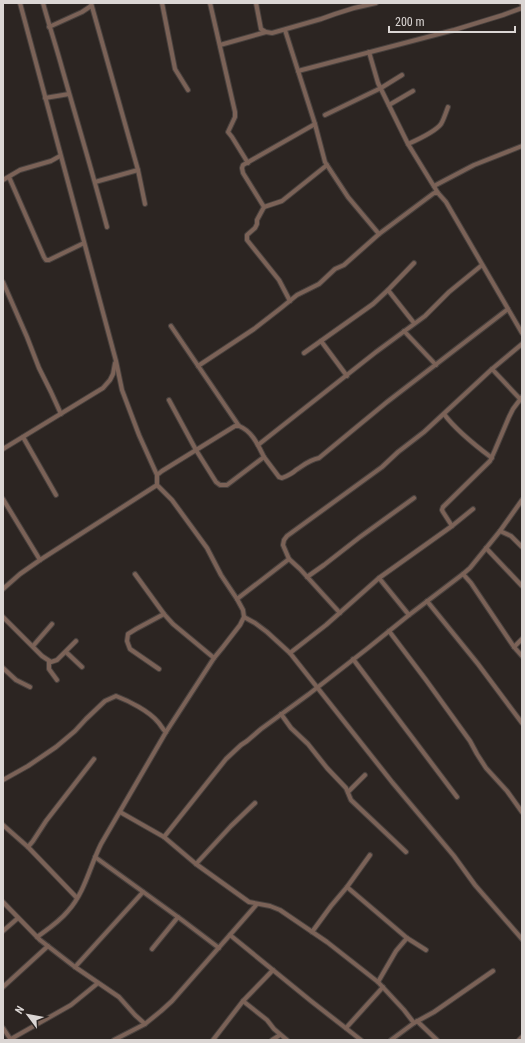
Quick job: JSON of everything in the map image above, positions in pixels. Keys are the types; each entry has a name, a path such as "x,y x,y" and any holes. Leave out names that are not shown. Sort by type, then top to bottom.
{"street":[{"path":"20,3 116,361 122,390 139,436 157,475 157,485 184,515 207,548 221,575 243,610 244,617 240,625 214,658 166,732 95,857 77,898 69,910 57,922 37,937"},
{"path":"43,3 107,227"},
{"path":"162,3 175,69 188,90"},
{"path":"210,3 235,112 235,117 228,132 248,163"},
{"path":"256,3 261,29 272,34 354,8 376,3"},
{"path":"49,27 82,12 91,4 138,170 146,204"},
{"path":"298,71 454,30 522,8"},
{"path":"285,30 315,124 325,162 348,197 379,234"},
{"path":"220,46 266,32"},
{"path":"369,52 378,83 408,144 438,193 446,202 522,333"},
{"path":"325,115 381,88 402,75"},
{"path":"389,105 413,91"},
{"path":"45,98 69,94"},
{"path":"408,144 418,140 437,128 442,122 448,106"},
{"path":"264,207 243,173 243,165 315,124"},
{"path":"434,186 474,165 522,146"},
{"path":"3,180 20,170 51,161 60,156"},
{"path":"290,301 279,280 247,238 247,235 255,228 257,220 264,207 282,201 327,165"},
{"path":"95,182 138,170"},
{"path":"9,177 46,260 49,260 84,243"},
{"path":"198,366 254,329 300,293 319,284 335,269 344,265 379,234 434,193 438,193"},
{"path":"304,353 372,304 414,263"},
{"path":"258,445 425,316 448,292 482,265"},
{"path":"3,282 39,368 61,414"},
{"path":"388,290 414,323"},
{"path":"171,326 239,426 248,432 258,445 264,457 279,477 282,478 309,461 319,458 387,402 508,309"},
{"path":"404,331 436,365"},
{"path":"321,341 346,376"},
{"path":"340,613 289,559 283,544 284,540 287,536 382,466 424,432 522,344"},
{"path":"3,449 103,388 113,374 116,361"},
{"path":"452,526 442,510 443,507 490,461 513,409 521,399 492,370"},
{"path":"169,400 196,450 216,482 220,485 227,485 264,457"},
{"path":"444,414 464,435 492,458"},
{"path":"157,475 236,426 239,426"},
{"path":"23,437 56,494"},
{"path":"3,589 20,574 40,560 157,485"},
{"path":"307,577 414,498"},
{"path":"3,499 40,560"},
{"path":"164,837 226,759 261,729 309,694 409,614 427,602 470,568 500,531 522,500"},
{"path":"290,653 340,613 379,578 452,526 473,509"},
{"path":"500,531 511,536 522,548"},
{"path":"486,548 522,586"},
{"path":"237,599 289,559"},
{"path":"135,574 173,624 214,658"},
{"path":"463,574 471,583 514,648 522,656"},
{"path":"379,578 409,614"},
{"path":"427,602 478,664 522,723"},
{"path":"159,669 130,649 127,642 128,634 164,614"},
{"path":"3,617 49,661 53,662 57,660 76,641"},
{"path":"244,617 267,632 290,653 392,782 454,856 475,885 522,939"},
{"path":"33,646 52,624"},
{"path":"389,631 470,741 486,768 507,791 522,812"},
{"path":"514,648 522,639"},
{"path":"66,652 82,667"},
{"path":"353,659 457,797"},
{"path":"49,661 49,669 57,680"},
{"path":"3,668 16,680 30,687"},
{"path":"3,780 28,766 56,747 106,701 116,696 128,701 147,713 158,721 162,729 166,732"},
{"path":"281,714 291,728 308,744 327,768 346,788 351,800 406,852"},
{"path":"28,847 46,821 94,759"},
{"path":"348,792 365,775"},
{"path":"196,864 231,826 255,803"},
{"path":"120,812 164,837 196,864 250,902 270,906 280,910 312,932 378,982 416,1022 437,1040"},
{"path":"3,825 28,847 77,898"},
{"path":"312,932 370,855"},
{"path":"95,857 219,948"},
{"path":"347,887 407,938 426,950"},
{"path":"75,967 143,892"},
{"path":"3,902 37,937 75,967 118,997 145,1024"},
{"path":"114,1040 145,1024 172,1001 257,904"},
{"path":"152,949 178,917"},
{"path":"3,931 18,918"},
{"path":"230,935 361,1040"},
{"path":"378,982 393,956 407,938"},
{"path":"3,988 48,946"},
{"path":"213,1040 243,1001 273,970"},
{"path":"391,1040 493,971"},
{"path":"3,1028 11,1040 71,1005 98,983"},
{"path":"346,1028 383,987"},
{"path":"243,1001 267,1020 274,1029 287,1040"},
{"path":"272,1040 280,1035"},
{"path":"519,1040 522,1037"}]}
